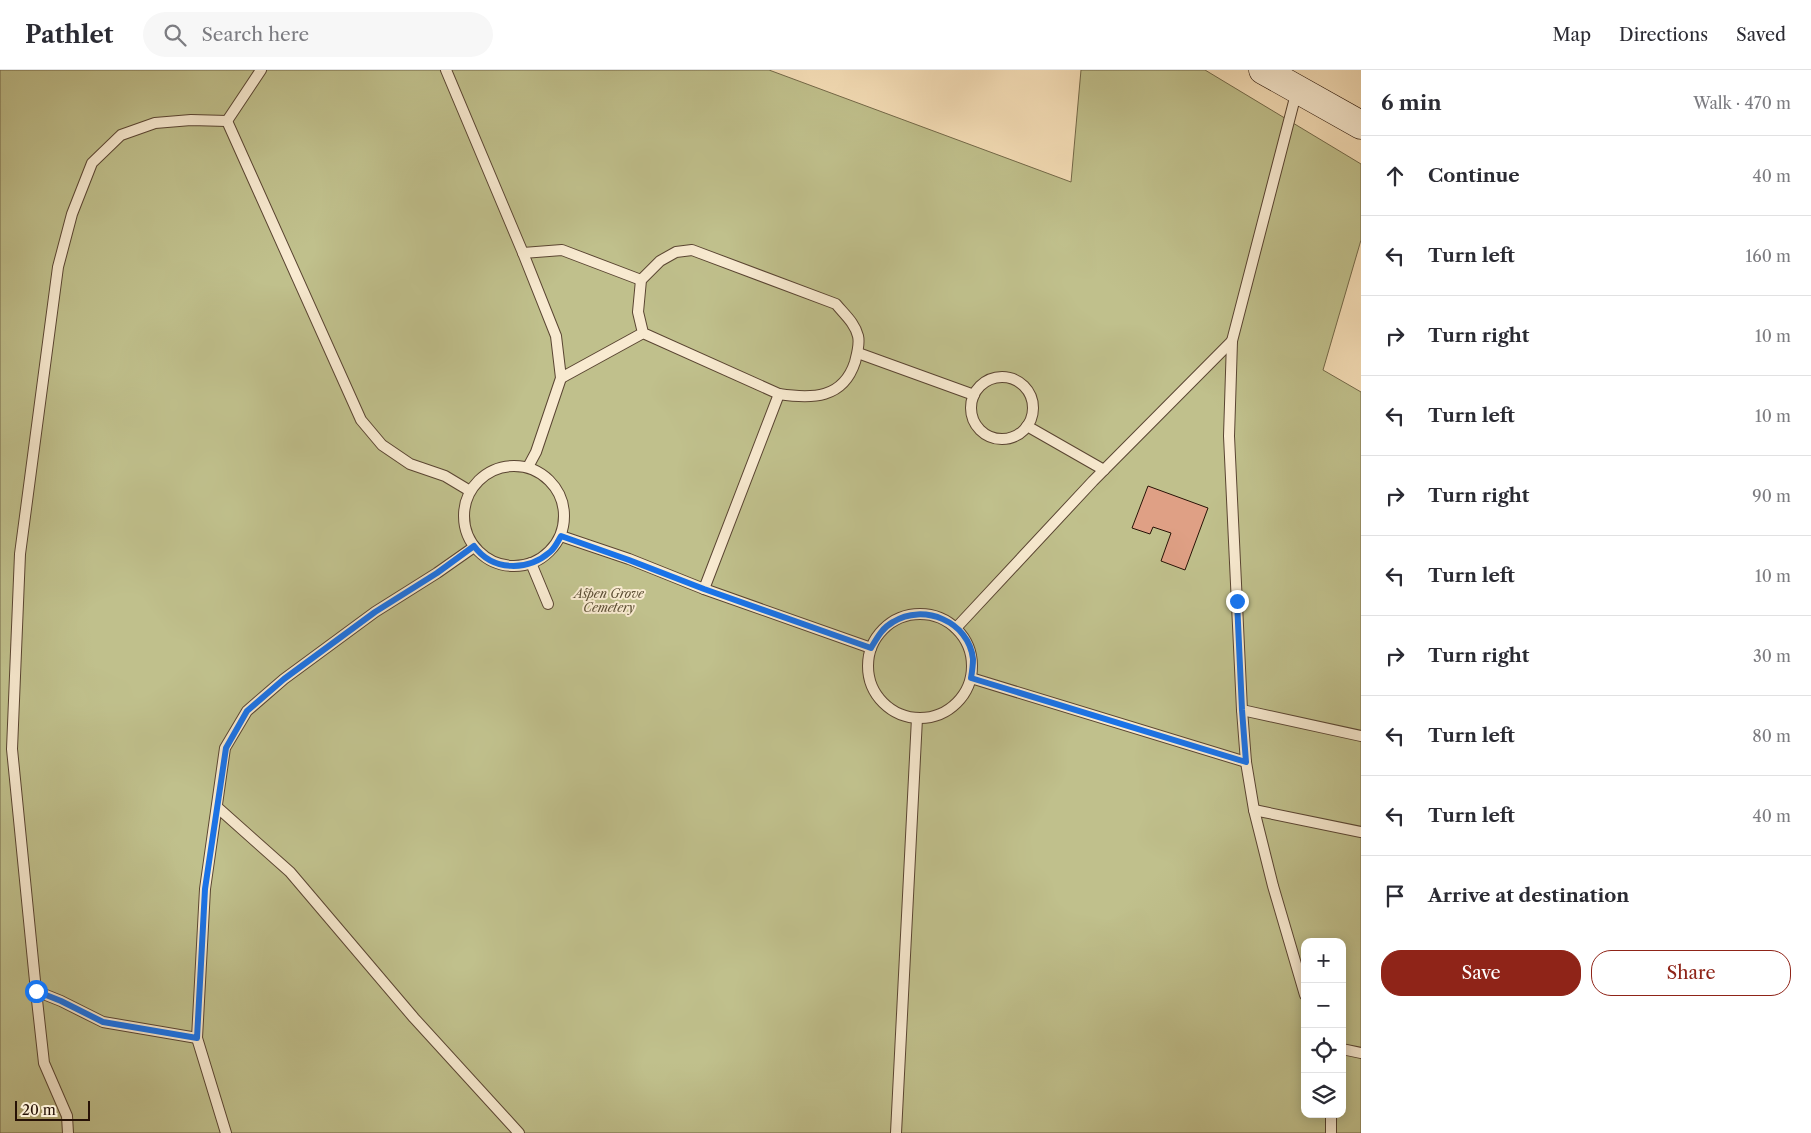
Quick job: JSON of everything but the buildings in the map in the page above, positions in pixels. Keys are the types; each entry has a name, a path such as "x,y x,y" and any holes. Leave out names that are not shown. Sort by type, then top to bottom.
{"main road":[{"path":"1264,70 1361,125"}],"lane":[{"path":"226,121 261,70"},
{"path":"446,70 556,336 561,378 536,452 528,467"},
{"path":"1297,90 1232,341 1229,436 1246,762 1254,810 1273,886 1301,983"},
{"path":"68,1133 66,1116 44,1063 12,749 20,554 58,267 72,214 92,163 120,135 155,123 191,120 226,121"},
{"path":"226,121 361,420 382,445 410,464 445,476 470,491"},
{"path":"523,253 562,250 640,280"},
{"path":"692,250 836,304 852,322 859,336 858,353 851,373 838,387 821,396 802,398 779,394 643,333 638,312 640,280 660,262 676,252 692,250"},
{"path":"561,378 643,333"},
{"path":"956,628 1104,470 1232,341"},
{"path":"858,353 974,395"},
{"path":"991,378 1012,378 1022,384 1029,392 1033,402 1030,423 1014,437 1004,439 984,434 977,428 972,419 970,409 974,395 983,383 991,378"},
{"path":"704,589 779,394"},
{"path":"1027,426 1104,470"},
{"path":"511,466 528,467 544,475 556,487 563,502 565,519 561,536 552,550 538,561 523,566 507,566 491,561 478,551 468,538 464,522 465,506 470,491 480,478 494,470 511,466"},
{"path":"561,536 871,648"},
{"path":"226,1133 197,1038 205,889 226,748 247,711 284,679 375,612 437,573 474,546"},
{"path":"531,563 548,604"},
{"path":"924,614 942,618 956,628 967,642 973,658 971,678 966,692 955,706 940,715 923,719 906,716 890,709 878,697 870,682 868,665 871,648 879,633 892,622 908,615 924,614"},
{"path":"971,678 1246,762"},
{"path":"1242,710 1361,736"},
{"path":"896,1133 917,718"},
{"path":"217,807 290,872 414,1018 519,1133"},
{"path":"1254,810 1361,832"},
{"path":"36,991 103,1022 197,1038"},
{"path":"1346,1050 1361,1053"},
{"path":"1331,1118 1331,1133"}],"green space":[{"name":"Aspen Grove Cemetery","path":"0,70 769,70 1071,182 1081,70 1205,70 1361,164 1361,240 1323,370 1361,392 1361,1133 0,1133"}],"route":[{"path":"36,991 103,1022 197,1038 205,889 226,748 247,711 284,679 375,612 437,573 474,546 491,561 507,566 523,566 538,561 552,550 561,536 871,648 879,633 892,622 908,615 924,614 942,618 956,628 967,642 973,658 971,678 1246,762 1237,601"}]}
